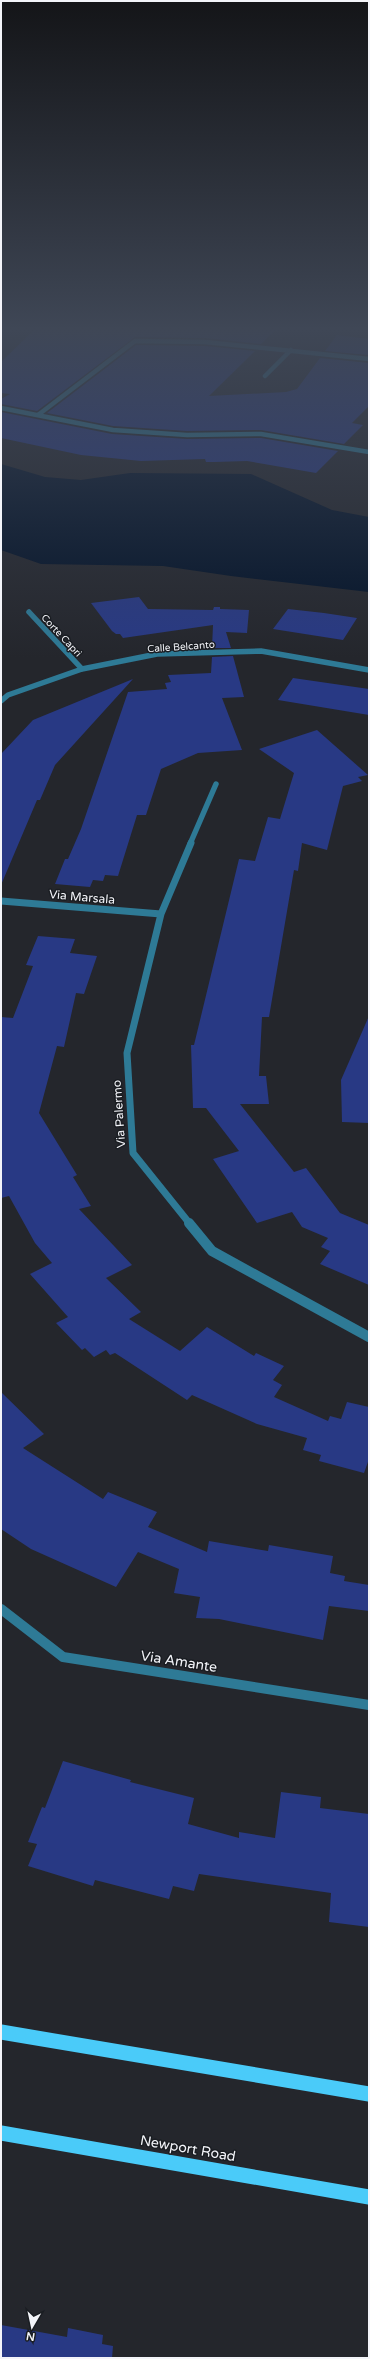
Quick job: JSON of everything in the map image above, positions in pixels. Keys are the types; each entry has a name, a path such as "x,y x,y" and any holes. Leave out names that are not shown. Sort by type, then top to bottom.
{"main road":[{"path":"1,2032 369,2094"},
{"name":"Newport Road","path":"1,2133 369,2197"}],"street":[{"path":"287,438 369,452"},
{"path":"361,450 369,446"},
{"name":"Corte Capri","path":"29,612 82,669"},
{"name":"Calle Belcanto","path":"1,701 8,695 82,669 157,654 260,651 369,670"},
{"name":"Via Palermo","path":"216,784 161,914 127,1053 133,1153 212,1251 369,1337"},
{"name":"Via Marsala","path":"1,901 161,914"},
{"name":"Via Amante","path":"1,1609 63,1657 369,1705"}],"water":[{"path":"1,464 45,477 81,480 130,473 251,474 332,510 369,517 369,592 231,576 163,566 41,564 1,550"}],"building":[{"path":"1,438 262,438 338,451 316,473 247,461 206,462 205,459 141,461 81,455"},
{"path":"309,438 350,438 344,444"},
{"path":"139,597 148,609 213,610 214,607 220,607 220,609 249,610 247,633 226,632 231,648 212,648 213,625 123,638 120,634 116,634 112,631 91,603"},
{"path":"288,609 357,618 343,640 273,629"},
{"path":"233,656 244,697 222,698 242,750 198,753 161,769 146,815 137,815 118,876 105,875 103,881 93,880 90,887 55,884 65,859 68,859 81,829 128,692 167,689 165,683 171,682 168,675 211,673 212,657"},
{"path":"293,678 369,689 369,715 278,700"},
{"path":"133,679 55,765 40,800 37,800 1,885 1,754 33,720"},
{"path":"317,730 368,775 358,777 362,781 343,786 327,850 302,843 298,871 294,870 269,1017 262,1017 259,1076 266,1076 269,1104 240,1104 294,1172 306,1168 340,1213 369,1225 369,1285 320,1264 330,1251 321,1247 328,1238 302,1227 292,1212 257,1223 213,1159 239,1151 206,1108 193,1108 191,1045 194,1045 239,859 255,861 268,817 280,819 294,773 259,749"},
{"path":"38,936 75,939 70,953 97,956 84,994 76,993 64,1047 57,1046 39,1113 77,1175 73,1177 91,1206 79,1209 132,1265 106,1278 141,1312 129,1319 180,1351 207,1327 254,1356 256,1353 284,1366 273,1380 282,1385 274,1397 328,1421 330,1416 341,1419 347,1402 369,1407 369,1459 364,1473 319,1461 321,1455 303,1450 307,1438 257,1424 192,1395 187,1400 115,1353 110,1355 106,1350 94,1357 85,1348 82,1350 56,1323 68,1317 30,1274 52,1263 35,1243 9,1196 1,1198 1,1017 13,1018 33,966 26,965"},
{"path":"369,1016 369,1123 342,1122 341,1080"},
{"path":"1,1392 44,1434 23,1448 103,1499 108,1492 157,1512 148,1527 207,1552 209,1541 268,1551 269,1545 333,1556 330,1573 345,1576 344,1581 369,1585 369,1611 329,1606 323,1640 219,1619 196,1618 200,1597 174,1593 179,1569 138,1552 116,1587 31,1549 1,1529"},
{"path":"63,1761 131,1780 130,1782 194,1798 188,1824 239,1838 239,1832 275,1838 281,1792 321,1797 320,1808 369,1814 369,1927 329,1922 331,1893 199,1874 194,1891 173,1886 169,1899 95,1880 93,1886 28,1866 37,1844 28,1842 42,1807 45,1808"},
{"path":"1,2325 67,2337 68,2328 103,2335 102,2344 113,2346 112,2358 1,2358"}]}
